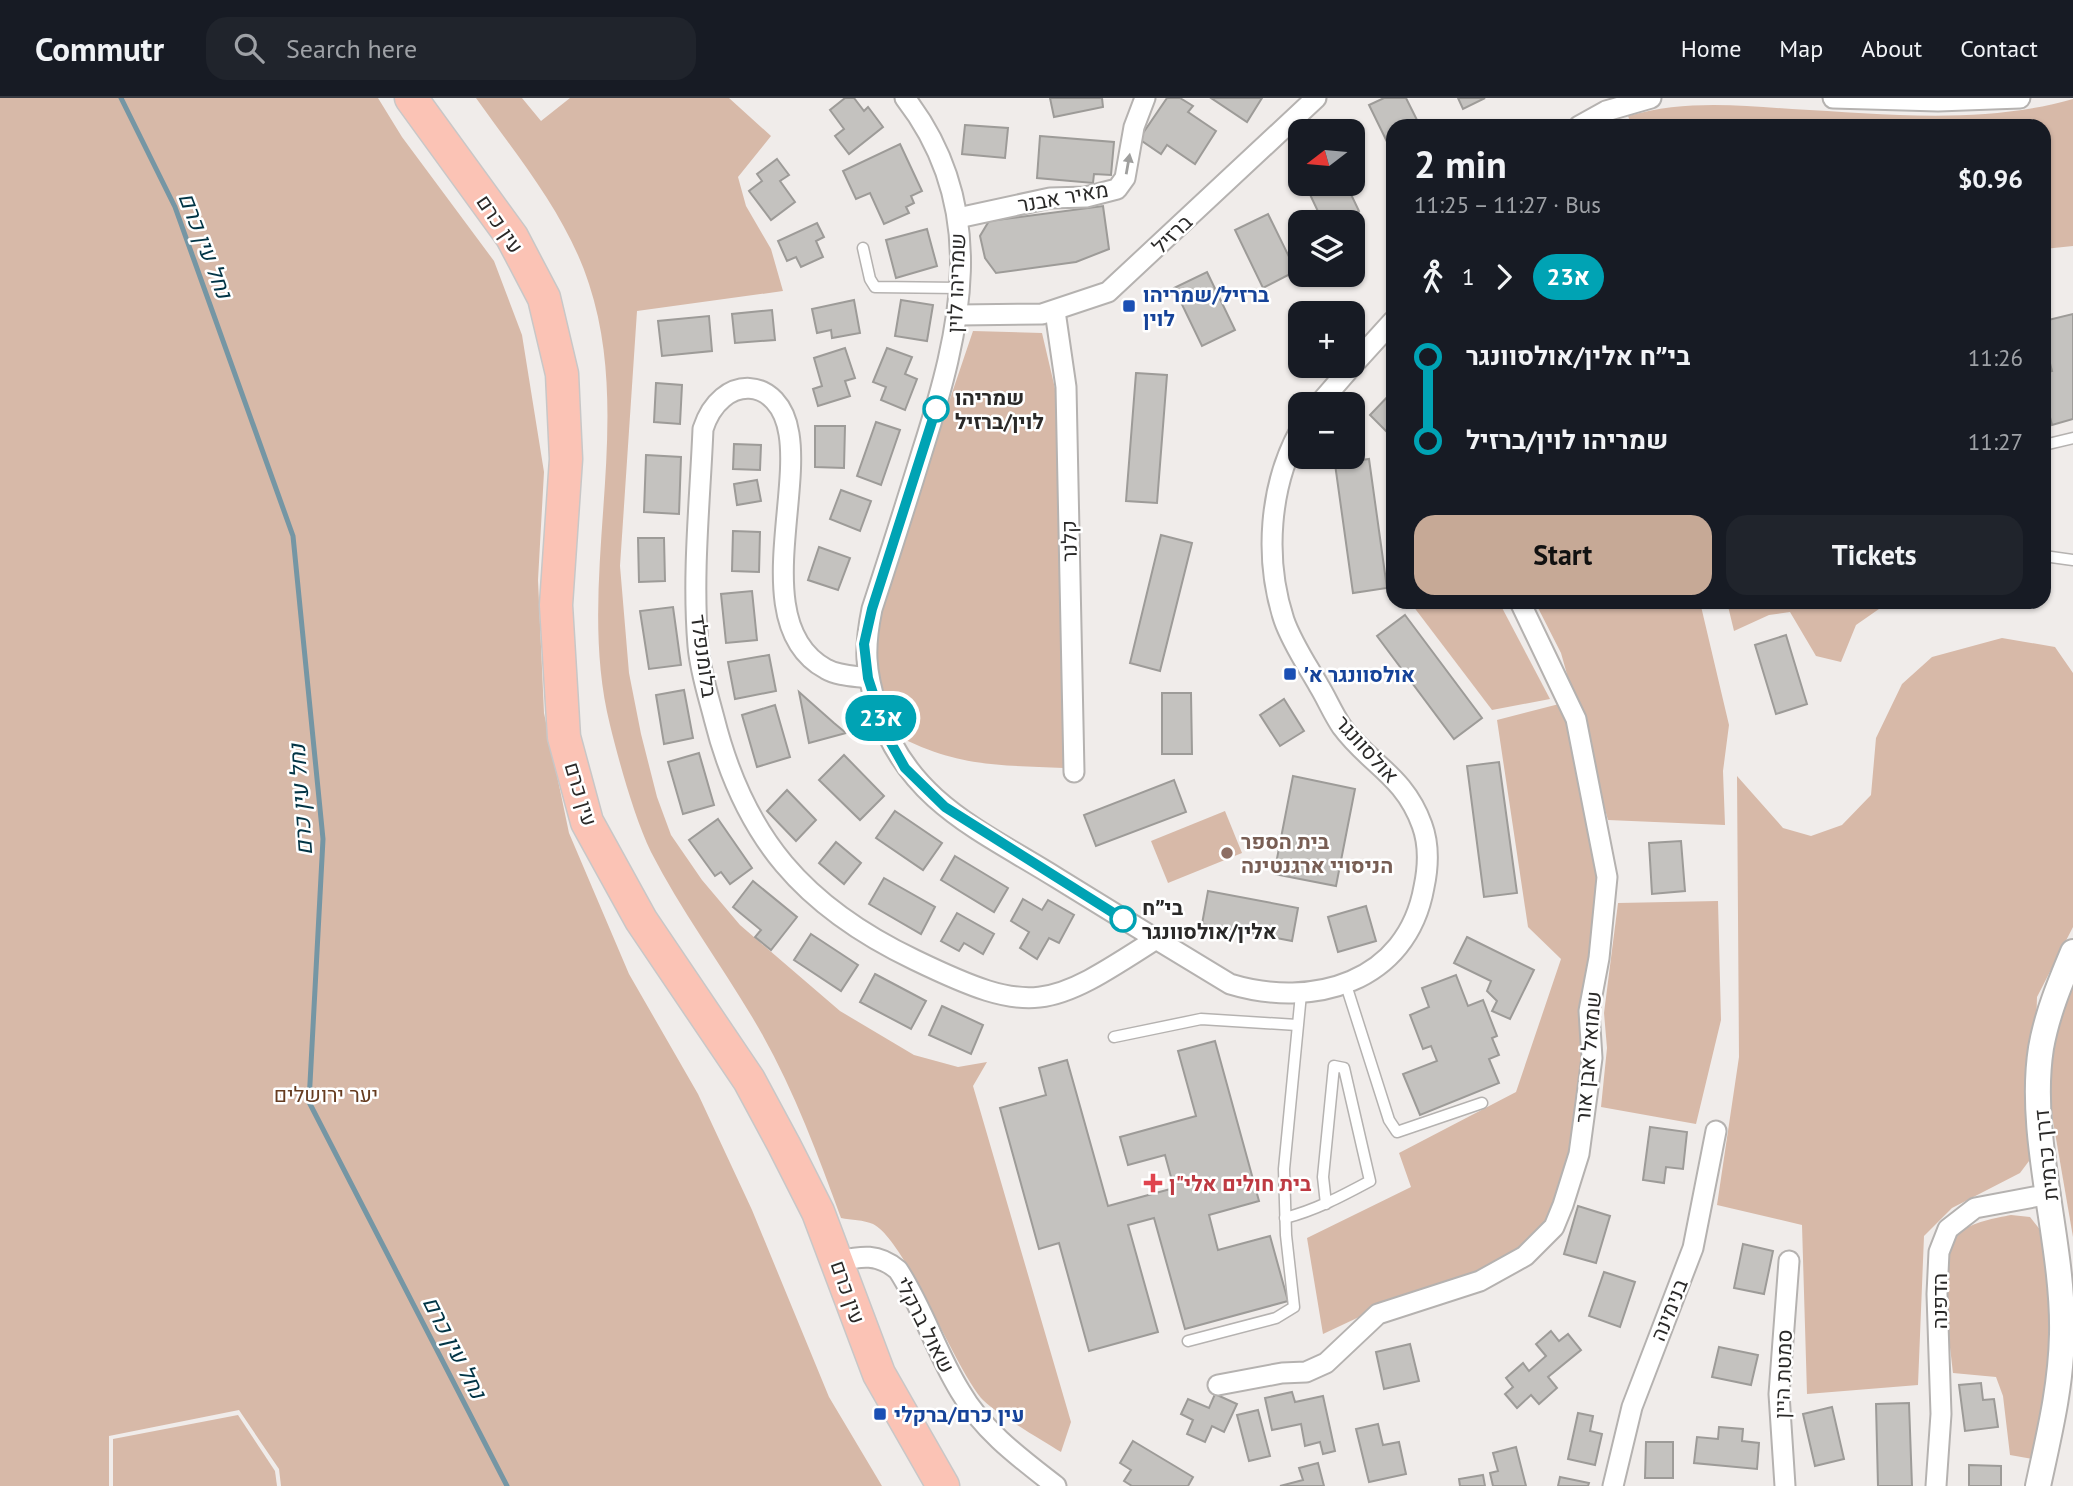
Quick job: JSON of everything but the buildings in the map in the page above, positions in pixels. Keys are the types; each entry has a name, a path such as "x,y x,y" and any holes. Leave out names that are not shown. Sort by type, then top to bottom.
{"main road":[{"name":"עין כרם","path":"411,98 512,237 544,298 562,374 566,459 556,605 564,737 587,822 641,920 749,1080 818,1212 879,1374 943,1486"}],"street":[{"name":"שמריהו לוין","path":"868,678 864,644 872,609 947,374 960,288 958,218 951,185 938,149 905,98"},
{"name":"מאיר אבנר","path":"958,218 1050,198 1086,197 1116,189 1125,178 1134,127 1145,98"},
{"name":"ברזיל","path":"958,315 1023,315 1055,311 1108,292 1315,98"},
{"path":"1608,118 1651,98"},
{"path":"1833,98 1938,101 2020,98"},
{"name":"קלנר","path":"1055,311 1066,387 1073,772"},
{"path":"1365,351 1386,329"},
{"path":"1329,392 1341,378"},
{"name":"בלומנפלד","path":"868,678 830,671 811,660 790,626 784,578 790,463 789,433 783,413 772,397 757,388 740,389 722,397 709,409 703,429 696,606 698,649 718,736 746,811 788,873 840,918 868,936 960,982 1005,998 1039,1000 1062,993 1098,976 1156,939"},
{"name":"אולסוונגר","path":"868,678 890,744 922,788 945,807 1230,984 1255,992 1301,994 1346,985 1394,952 1410,928 1422,904 1427,876 1426,849 1423,827 1413,803 1396,778 1343,729 1285,623 1277,594 1273,522 1288,453"},
{"name":"שמואל אבן אור","path":"1217,1385 1306,1372 1326,1363 1378,1314 1480,1281 1525,1256 1554,1227 1563,1205 1579,1154 1590,1072 1589,1011 1599,958 1607,877 1576,719 1523,609"},
{"name":"דרך כרמית","path":"2038,1486 2057,1407 2068,1338 2039,1087 2041,1049 2049,1011 2073,952"},
{"name":"בנימינה","path":"1613,1486 1632,1408 1693,1248 1716,1132"},
{"name":"הדפנה","path":"1936,1486 1941,1415 1937,1294 1939,1252 1948,1229 1975,1208 2050,1194"},
{"name":"שאול ברקלי","path":"837,1261 876,1256 898,1270 944,1364 976,1415 1011,1451 1056,1486"},
{"name":"סמטת היין","path":"1785,1486 1779,1394 1789,1261"}],"lane":[{"path":"863,248 870,279 882,289 960,288"},
{"path":"2051,443 2073,438"},
{"path":"2051,557 2073,560"},
{"path":"1346,985 1389,1119 1397,1132 1482,1103"},
{"path":"1188,1341 1276,1318 1293,1307 1285,1218 1284,1169 1301,994"},
{"path":"1114,1037 1201,1019 1297,1026"},
{"path":"1285,1218 1326,1204 1370,1181 1344,1068 1334,1066 1323,1177 1326,1204"}],"green space":[{"name":"יער ירושלים","path":"0,98 378,98 402,137 494,261 522,335 544,472 538,580 544,713 569,833 629,974 698,1094 752,1210 829,1397 882,1486 281,1486 279,1469 239,1410 109,1436 109,1486 0,1486"},
{"path":"476,98 522,98 541,121 570,98 729,98 771,136 738,177 746,206 771,249 783,291 637,311 620,566 629,673 641,734 657,797 671,835 702,880 740,925 840,1011 914,1055 958,1067 987,1062 973,1086 1071,1422 1061,1452 1006,1418 981,1398 957,1359 914,1277 886,1235 873,1224 841,1218 805,1125 774,1056 677,898 645,839 610,725 601,670 598,615 607,448 607,393 602,338 589,284 568,234 540,187"},
{"path":"2073,99 2073,246 2051,248 2051,119 1629,119 1628,116 1669,108 1710,105 1933,116 2039,107"},
{"path":"973,331 1042,333 1057,397 1064,768 997,765 958,759 896,735 880,679 876,644 887,585"},
{"path":"1415,609 1503,609 1550,699 1492,710"},
{"path":"1539,609 1702,609 1729,725 1723,771 1725,825 1608,820 1561,653"},
{"path":"1729,609 1879,609 1856,625 1841,662 1816,656 1790,612 1769,615 1734,631"},
{"path":"2002,638 2055,647 2073,673 2073,927 2037,997 2032,1157 2020,1173 1952,1208 1924,1236 1918,1385 1807,1394 1802,1225 1717,1205 1739,1057 1737,776 1783,828 1811,836 1842,825 1871,795 1876,738 1902,684 1932,657"},
{"path":"1563,703 1601,858 1581,1111 1564,1182 1546,1227 1510,1258 1374,1310 1323,1334 1307,1238 1411,1187 1399,1153 1516,1092 1561,959 1528,927 1497,720"},
{"path":"1225,811 1242,853 1168,883 1151,841"},
{"path":"1718,901 1721,1020 1696,1124 1601,1107 1607,1048 1604,1013 1618,903"},
{"path":"2073,984 2073,1237 2053,1121 2044,1038"},
{"path":"2011,1215 2030,1217 2041,1231 2060,1350 2038,1460 2010,1455 2003,1396 1996,1377 1953,1373 1949,1341 1946,1279 1952,1244 1959,1233 1970,1226"},
{"path":"238,1415 275,1471 277,1486 113,1486 113,1439"}],"waterway":[{"name":"נחל עין כרם","path":"121,98 175,207 293,536 323,839 309,1102 507,1486"}],"bus line":[{"name":"23א","path":"936,409 872,609 864,644 868,678 887,736 905,768 922,788 945,807 1123,919"}],"place":[{"name":"ברזיל/שמריהו לוין","path":"1129,306"},
{"name":"שמריהו לוין/ברזיל","path":"936,409"},
{"name":"אולסוונגר א׳","path":"1290,674"},
{"name":"בית הספר הניסויי ארגנטינה","path":"1227,853"},
{"name":"בי״ח אלין/אולסוונגר","path":"1123,919"},
{"name":"בית חולים אלי\"ן","path":"1153,1183"},
{"name":"עין כרם/ברקלי","path":"880,1414"}]}
